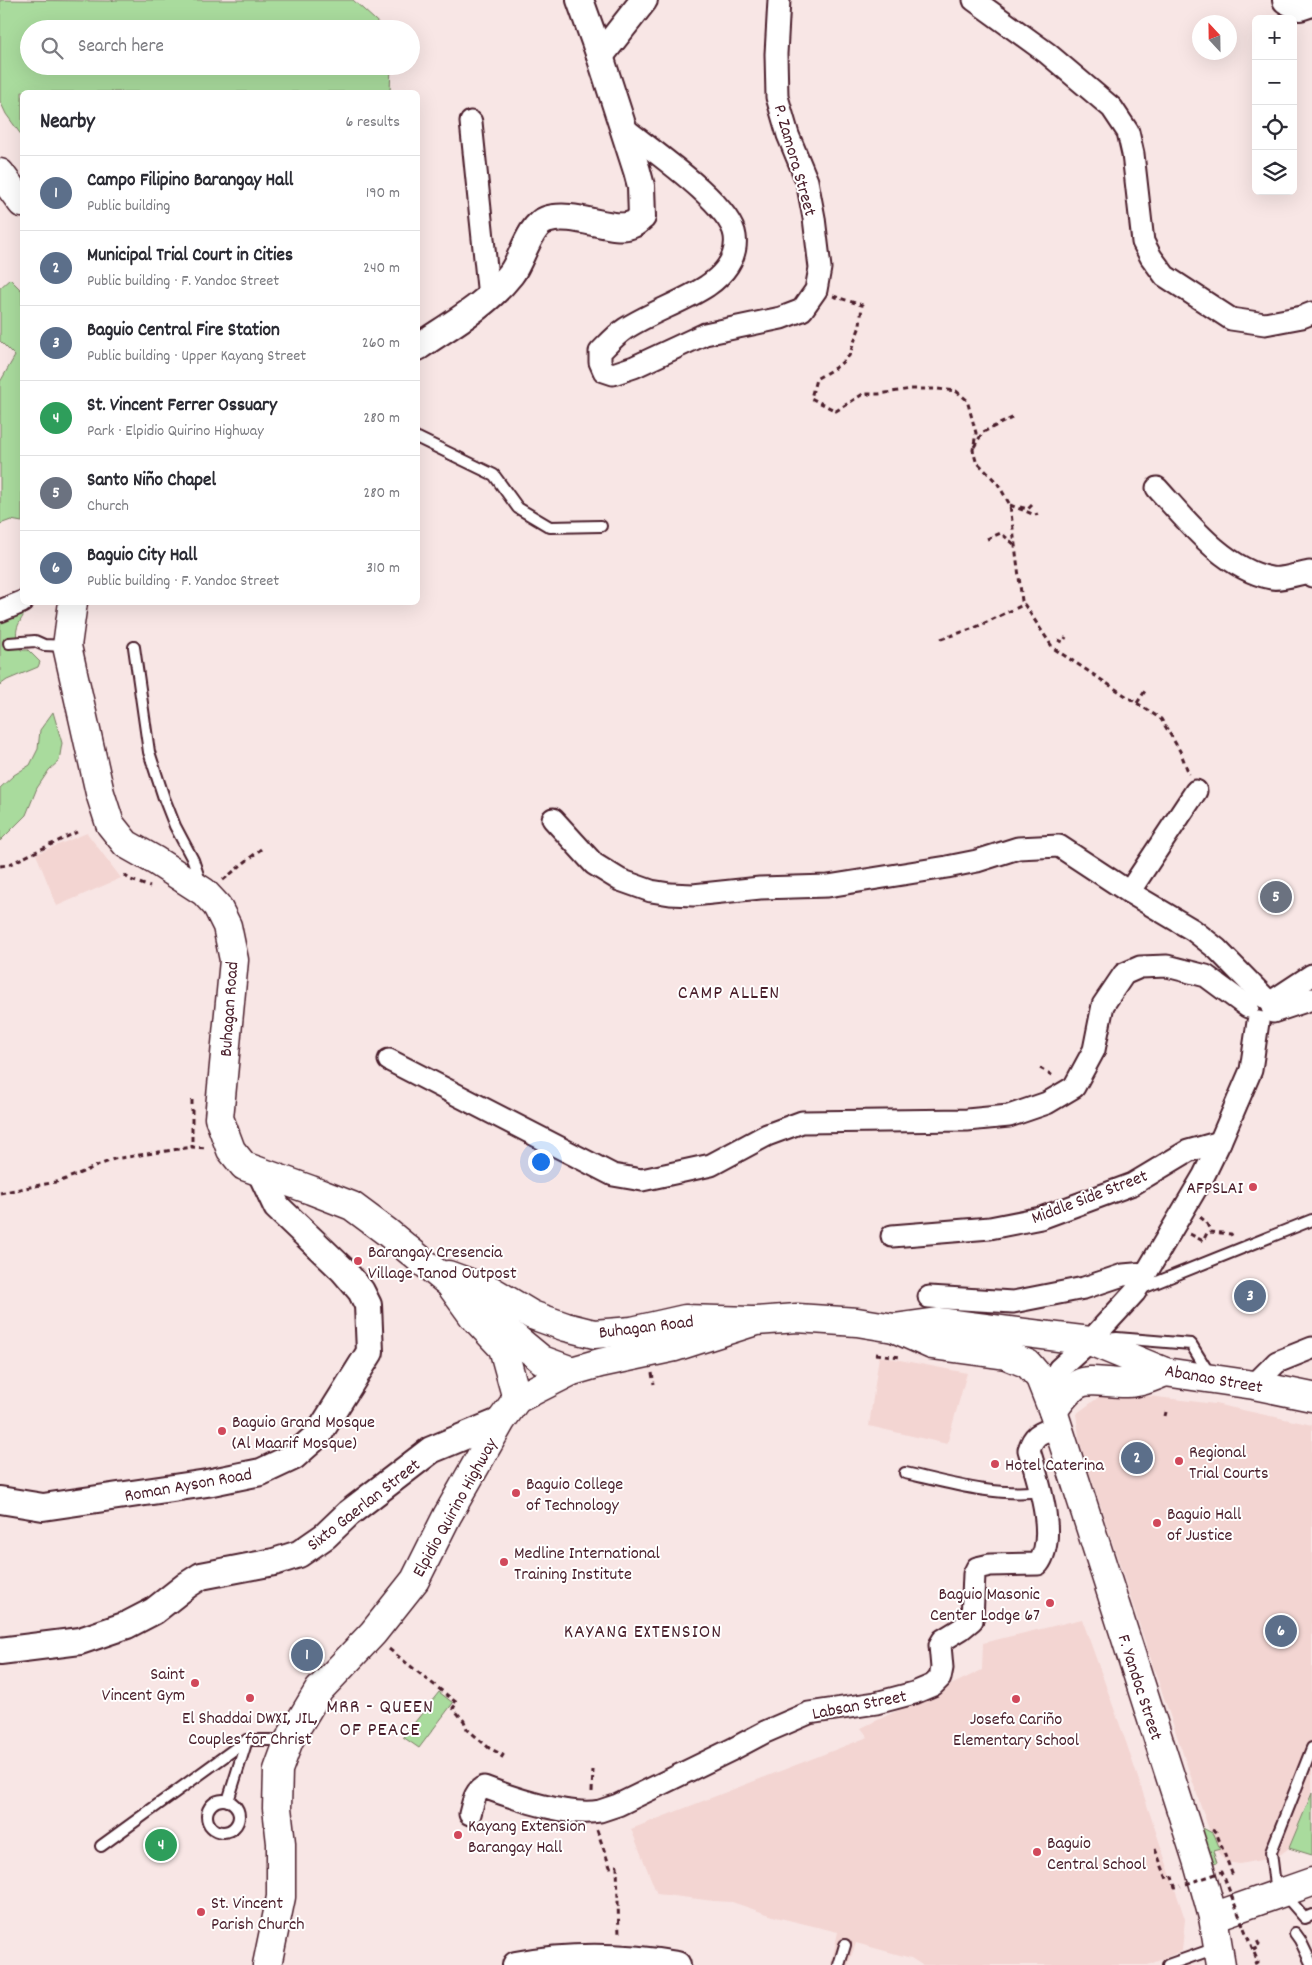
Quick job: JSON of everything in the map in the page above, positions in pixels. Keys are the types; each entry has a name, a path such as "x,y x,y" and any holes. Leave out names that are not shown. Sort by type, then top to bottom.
{"main road":[{"path":"0,173 20,200"},
{"name":"Buhagan Road","path":"73,605 67,646 100,793 110,824 126,844 213,890 217,906 228,926 234,960 219,1118 231,1150 244,1166 352,1206 387,1232 542,1360 572,1371"},
{"name":"Buhagan Road","path":"430,1269 492,1291 532,1315 566,1327 594,1334 632,1331 684,1319 756,1322"},
{"path":"452,1287 473,1316 503,1348 517,1399"},
{"name":"Elpidio Quirino Highway","path":"267,1965 281,1896 281,1843 276,1808 278,1770 288,1740 319,1690 373,1632 415,1580 447,1516 501,1421 517,1399 572,1371 675,1347 756,1322 797,1318 857,1322 894,1328 932,1345 1006,1355 1028,1364 1040,1378 1052,1410"},
{"name":"Elpidio Quirino Highway","path":"894,1328 938,1322 1090,1341"},
{"name":"Abanao Street","path":"1090,1341 1166,1372 1254,1385 1312,1397"},
{"path":"1052,1410 1076,1384 1092,1380 1128,1383 1146,1380 1166,1372"},
{"name":"F. Yandoc Street","path":"1052,1410 1132,1655 1213,1916 1219,1956"},
{"path":"1213,1916 1312,1882"}],"street":[{"path":"420,346 467,315 489,297 512,273 533,232 544,221 561,216 619,227 633,225 642,217 641,186 624,128 580,0"},
{"path":"600,56 644,0"},
{"name":"P. Zamora Street","path":"624,128 700,189 724,214 735,235 734,252 724,273 706,287 625,329 600,352 600,362 604,371 613,374 634,367 705,334 781,318 802,310 816,290 820,268 814,218 806,181 788,135 777,97 776,54 779,0"},
{"path":"974,0 1047,53 1112,108 1128,132 1134,154 1143,242 1151,258 1165,276 1231,319 1265,324 1302,317 1312,313"},
{"path":"1286,0 1300,7 1312,2"},
{"path":"471,122 489,297"},
{"path":"1157,488 1205,540 1242,568 1272,578 1311,570"},
{"path":"0,611 20,603"},
{"path":"1129,892 1196,791"},
{"path":"553,819 594,864 620,880 651,891 670,894 693,895 760,888 828,886 948,867 977,861 1018,848 1059,846 1129,892 1193,930 1217,949 1263,1008"},
{"path":"388,1060 613,1175 642,1180 711,1165 767,1135 802,1122 967,1120 1009,1116 1047,1103 1074,1087 1094,1050 1103,1005 1124,974 1140,967 1167,966 1206,976 1263,1008 1312,999"},
{"path":"1052,1410 1058,1369 1090,1341 1135,1292 1204,1175 1251,1070 1263,1008 1312,975"},
{"name":"Middle Side Street","path":"892,1236 990,1228 1042,1218 1132,1184 1188,1152 1220,1142"},
{"name":"Roman Ayson Road","path":"0,1500 43,1507 207,1484 261,1472 292,1457 318,1435 370,1352 368,1305 361,1291 344,1270 277,1207 261,1173"},
{"path":"929,1297 1013,1302 1084,1288 1123,1275 1146,1273"},
{"path":"1254,1385 1277,1362 1312,1348"},
{"name":"Labsan Street","path":"470,1814 476,1794 484,1787 544,1806 577,1811 598,1811 618,1805 734,1749 764,1732 809,1713 876,1703 933,1686 940,1678 942,1668 940,1645 943,1640 972,1620 974,1574 977,1568 990,1565 1038,1564 1044,1556 1046,1546 1042,1491 1029,1450 1052,1410"},
{"name":"Sixto Gaerlan Street","path":"0,1650 80,1641 127,1626 154,1611 187,1585 202,1576 274,1562 299,1554 325,1536 349,1513 431,1450 501,1421"},
{"path":"516,1965 576,1958 622,1959 677,1965"}],"lane":[{"path":"420,439 494,475 518,508 550,527 602,526"},
{"path":"10,643 35,641 44,645 67,646"},
{"path":"134,647 149,752 175,826 213,890"},
{"path":"1135,1292 1312,1220"},
{"path":"1090,1341 1117,1338 1191,1344 1212,1378"},
{"path":"905,1473 962,1487 1023,1494 1042,1491"},
{"path":"101,1846 247,1740 288,1740"},
{"path":"228,1801 247,1740"},
{"path":"1312,1748 1271,1852 1280,1894 1305,1918 1312,1915"},
{"path":"1295,1933 1312,1965"},
{"path":"839,1965 845,1945"},
{"path":"1168,1965 1219,1956"}],"path":[{"path":"816,290 862,305 860,326 849,356 838,366 816,379 811,398 836,411 863,394 879,394 911,389 937,388 956,392 967,400 976,432 973,450 976,461 998,484 1010,505 1019,593 1025,604 1055,647 1162,721 1178,748"},
{"path":"973,450 983,432 1014,418"},
{"path":"1010,505 1028,509 1032,505"},
{"path":"1010,505 1034,516 1038,514"},
{"path":"987,539 1001,533 1015,545"},
{"path":"941,639 974,628 1025,604"},
{"path":"1058,640 1063,642 1066,637"},
{"path":"1137,704 1145,692"},
{"path":"0,866 77,832"},
{"path":"213,890 261,849"},
{"path":"124,875 131,880 153,887"},
{"path":"0,1193 61,1181 114,1159 192,1147"},
{"path":"1188,1233 1203,1240 1207,1233 1211,1232 1206,1222 1193,1213"},
{"path":"652,1373 654,1384"},
{"path":"389,1649 457,1703 453,1708 464,1721 467,1729 488,1748 503,1755 501,1758"},
{"path":"592,1798 593,1770"},
{"path":"596,1827 610,1867 617,1866 620,1941"},
{"path":"1210,1829 1216,1832 1233,1876"},
{"path":"1155,1849 1167,1879 1172,1877 1175,1888 1180,1886"},
{"path":"1186,1884 1222,1872 1258,1962 1252,1965"},
{"path":"1253,1950 1260,1947 1256,1938"}],"shaded area":[{"path":"87,833 121,878 57,906 36,854"},
{"path":"879,1356 967,1373 947,1444 869,1426"},
{"path":"1107,1391 1215,1404 1312,1425 1312,1790 1289,1848 1277,1857 1240,1864 1226,1862 1216,1850 1080,1443 1076,1414"},
{"path":"1082,1619 1127,1745 1185,1919 1182,1951 1148,1965 922,1965 911,1958 856,1943 848,1965 831,1965 838,1932 776,1917 732,1902 657,1894 631,1829 868,1737 861,1728 982,1670 983,1643"}],"green space":[{"path":"0,0 353,0 375,20 20,20 20,75 391,75 390,90 20,90 20,133 6,114 0,101"},
{"path":"10,279 20,289 20,522 11,520 0,524 0,382 15,356 0,341 0,288"},
{"path":"20,610 25,613 17,631 21,650 28,650 40,662 38,667 7,680 0,685 0,617"},
{"path":"53,712 62,743 59,761 49,770 37,788 26,815 0,841 0,788 14,775 30,765 38,749 40,730"},
{"path":"439,1692 453,1703 419,1748 403,1737"},
{"path":"1312,1793 1312,1855 1289,1848"},
{"path":"1199,1826 1214,1834 1220,1849 1213,1851 1217,1863 1213,1864"}],"place":[{"name":"Santo Niño Chapel","path":"1276,897"},
{"name":"AFPSLAI","path":"1253,1187"},
{"name":"Barangay Cresencia Village Tanod Outpost","path":"358,1261"},
{"name":"Baguio Central Fire Station","path":"1250,1296"},
{"name":"Baguio Grand Mosque (Al Maarif Mosque)","path":"222,1431"},
{"name":"Municipal Trial Court in Cities","path":"1137,1458"},
{"name":"Regional Trial Courts","path":"1179,1461"},
{"name":"Hotel Caterina","path":"995,1464"},
{"name":"Baguio College of Technology","path":"516,1493"},
{"name":"Baguio Hall of Justice","path":"1157,1523"},
{"name":"Medline International Training Institute","path":"504,1562"},
{"name":"Baguio Masonic Center Lodge 67","path":"1050,1603"},
{"name":"Baguio City Hall","path":"1281,1631"},
{"name":"Campo Filipino Barangay Hall","path":"307,1655"},
{"name":"Saint Vincent Gym","path":"195,1683"},
{"name":"El Shaddai DWXI, JIL, Couples for Christ","path":"250,1698"},
{"name":"Josefa Cariño Elementary School","path":"1016,1699"},
{"name":"Kayang Extension Barangay Hall","path":"458,1835"},
{"name":"St. Vincent Ferrer Ossuary","path":"161,1845"},
{"name":"Baguio Central School","path":"1037,1852"},
{"name":"St. Vincent Parish Church","path":"201,1912"}],"district":[{"name":"CAMP ALLEN","path":"729,991"},
{"name":"KAYANG EXTENSION","path":"643,1630"},
{"name":"MRR - QUEEN OF PEACE","path":"380,1716"}]}
